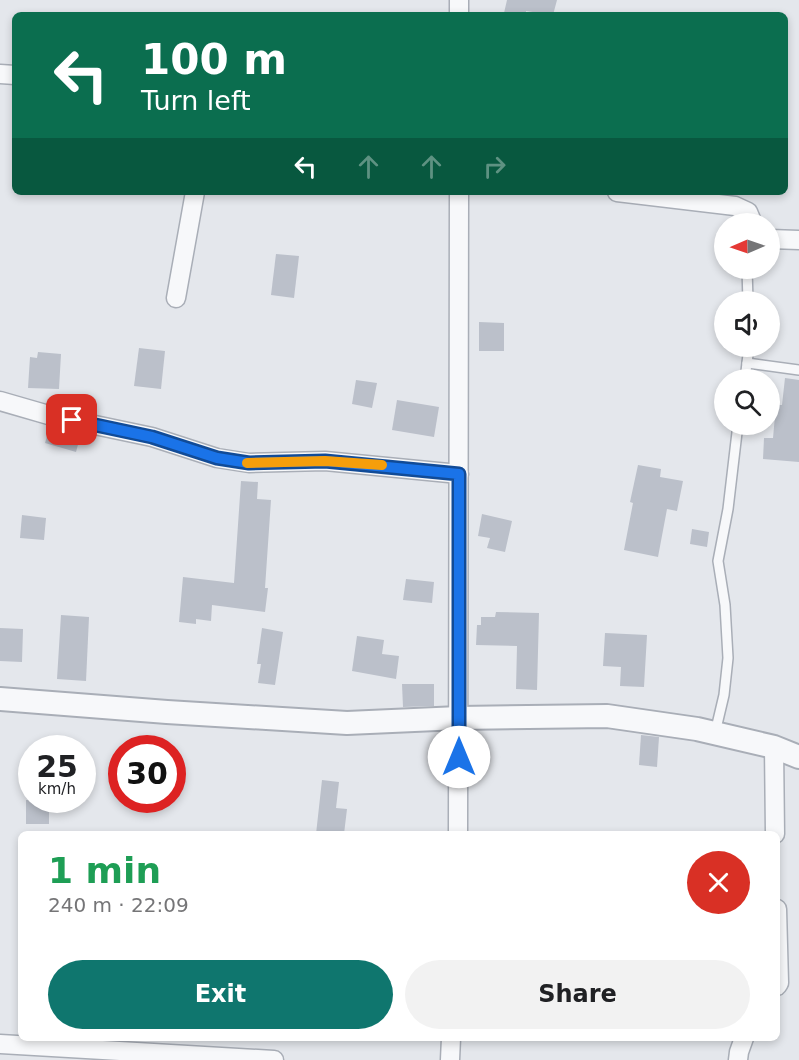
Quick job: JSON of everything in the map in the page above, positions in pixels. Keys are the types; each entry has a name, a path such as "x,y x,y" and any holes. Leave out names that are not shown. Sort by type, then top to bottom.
{"street":[{"path":"176,298 194,195"},
{"path":"458,831 459,195"},
{"path":"642,195 735,206 748,213"},
{"path":"780,239 799,240"},
{"path":"0,401 52,416 152,437 217,458 249,463 325,461 459,474"},
{"path":"0,699 347,723 459,718 607,716 715,733 774,747 799,757"},
{"path":"774,747 775,831"},
{"path":"450,1060 452,1041"},
{"path":"738,1060 743,1041"},
{"path":"0,1044 274,1060"}],"lane":[{"path":"746,369 748,357"},
{"path":"747,363 799,370"},
{"path":"715,733 724,695 728,658 718,561 728,509 737,435"}],"building":[{"path":"507,0 557,0 554,12 504,12"},
{"path":"276,254 299,256 294,298 271,295"},
{"path":"479,322 504,323 504,351 479,351"},
{"path":"139,348 165,351 161,389 134,386"},
{"path":"38,352 61,354 59,389 28,388 30,357 37,358"},
{"path":"785,378 799,380 799,462 763,459 764,438 780,435 780,405 782,405"},
{"path":"356,380 377,383 372,408 352,404"},
{"path":"397,400 439,407 434,437 392,430"},
{"path":"49,429 80,437 76,452 45,443"},
{"path":"638,465 661,469 660,477 683,481 677,511 667,509 658,557 624,550 633,503 630,502"},
{"path":"241,481 258,482 257,499 271,500 265,612 212,605 211,621 196,619 196,624 179,622 183,577 234,583"},
{"path":"482,514 512,521 505,552 487,548 490,538 478,536"},
{"path":"22,515 46,518 44,540 20,538"},
{"path":"692,529 709,532 707,547 690,544"},
{"path":"406,579 434,582 432,603 403,600"},
{"path":"496,612 539,613 537,690 516,689 517,646 476,645 477,625 481,625 481,617 495,617"},
{"path":"61,615 89,617 86,681 57,679"},
{"path":"0,628 23,629 22,662 0,661"},
{"path":"262,628 283,632 275,685 258,683 261,664 257,664"},
{"path":"605,633 647,635 644,687 620,686 621,667 603,666"},
{"path":"357,636 384,640 382,654 399,656 396,679 352,671"},
{"path":"402,684 434,684 434,706 403,707"},
{"path":"641,735 659,737 657,767 639,765"},
{"path":"322,780 339,782 336,808 347,809 344,831 316,831"},
{"path":"26,813 49,813 49,824 26,824"}],"slow traffic":[{"path":"247,463 325,461 382,465"}],"route":[{"path":"72,420 152,437 217,458 249,463 325,461 459,474 459,757"}]}
